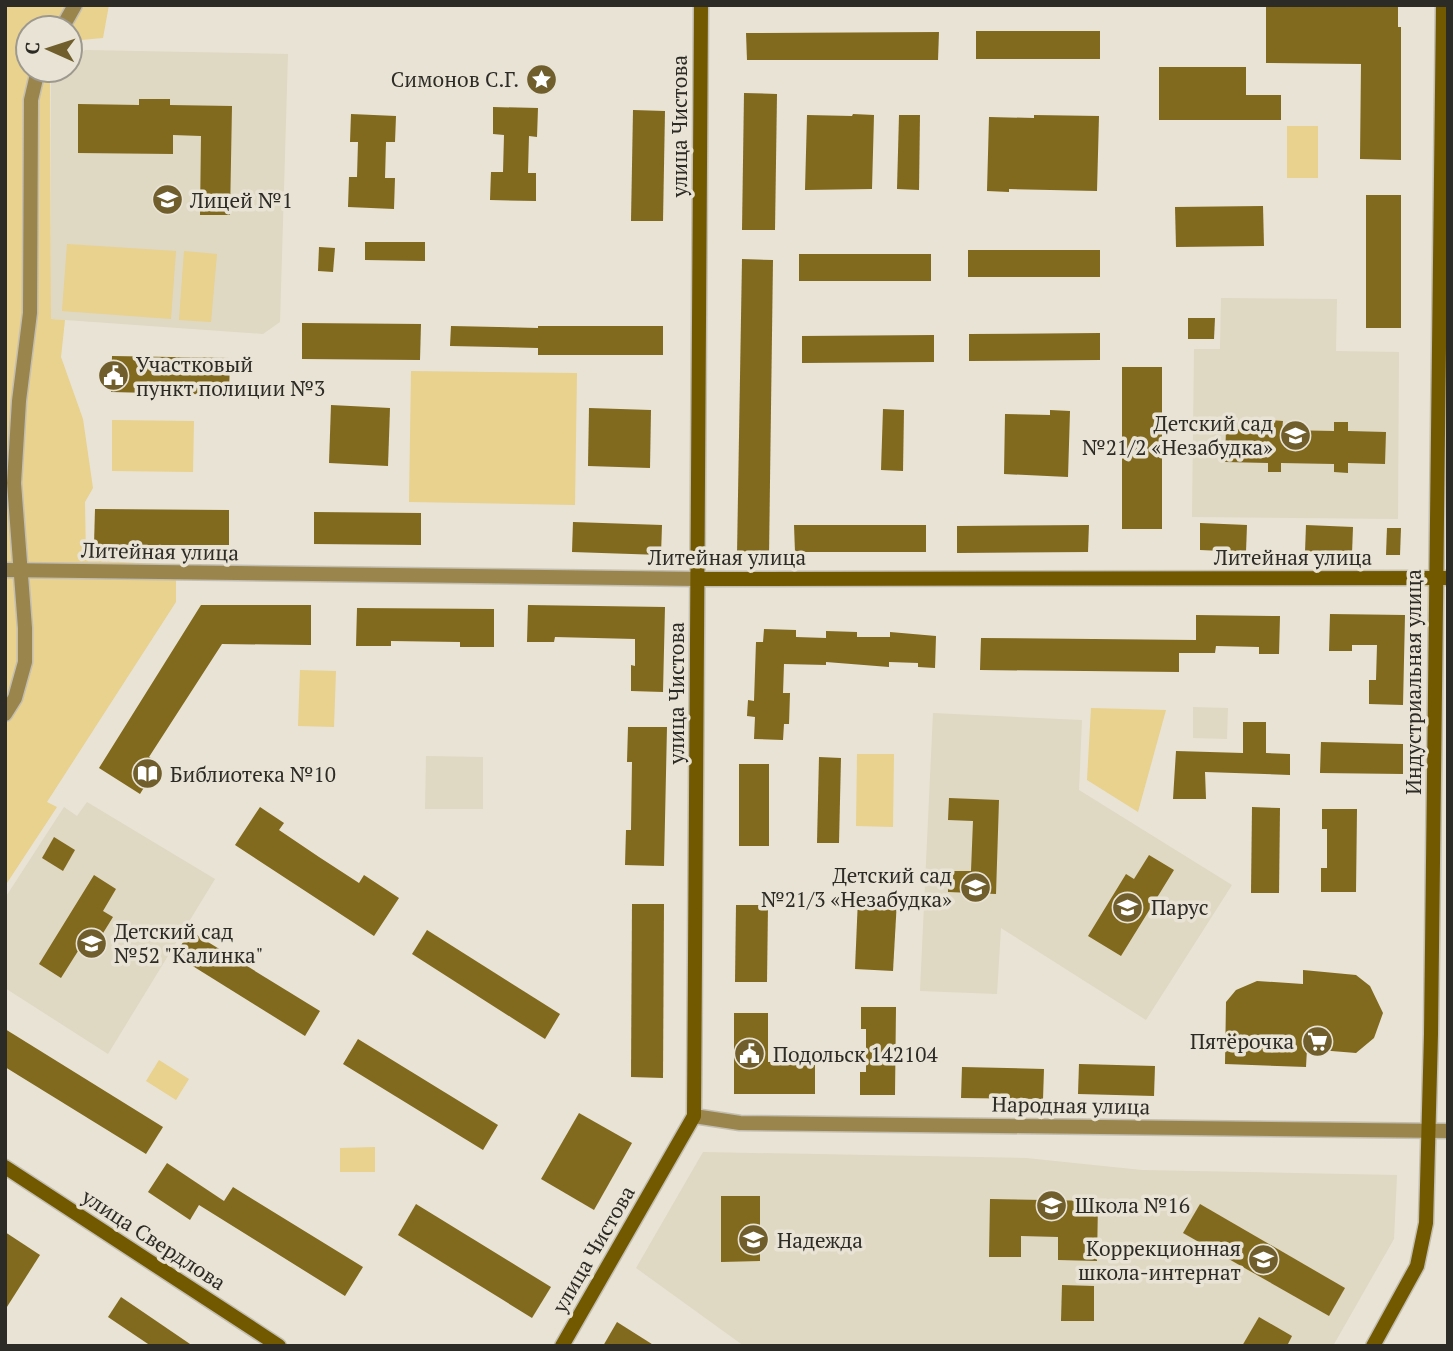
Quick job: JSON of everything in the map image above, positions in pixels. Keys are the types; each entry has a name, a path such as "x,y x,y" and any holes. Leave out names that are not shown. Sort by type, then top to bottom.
{"street":[{"name":"улица Чистова","path":"562,1346 694,1116 701,5"},
{"name":"Индустриальная улица","path":"1373,1346 1417,1266 1426,1223 1441,578 1443,5"},
{"path":"5,714 15,698 25,662 14,483 19,401 29,327 31,100 35,84"},
{"name":"Литейная улица","path":"5,570 698,579 1441,578"},
{"name":"Народная улица","path":"694,1116 740,1123 1448,1131"},
{"name":"улица Свердлова","path":"5,1167 279,1346"}],"shaded area":[{"path":"5,5 109,5 103,38 84,40 84,14 14,14 14,84 50,84 51,319 65,320 61,357 83,419 93,488 85,502 86,560 176,565 176,602 47,802 57,807 5,886"},
{"name":"Лицей №1","path":"84,51 288,54 280,322 263,334 51,319 51,84 84,84"},
{"path":"1287,126 1318,126 1318,178 1287,178"},
{"path":"67,244 176,251 171,319 62,311"},
{"path":"184,251 217,254 211,322 179,320"},
{"name":"Детский сад №21/2 «Незабудка»","path":"1221,298 1337,299 1336,351 1399,352 1398,519 1192,517 1194,349 1220,349"},
{"path":"411,371 577,373 575,505 409,502"},
{"path":"112,420 194,421 193,472 112,471"},
{"path":"300,670 336,671 334,727 298,726"},
{"path":"1193,707 1228,708 1227,739 1193,738"},
{"path":"1091,708 1166,710 1138,812 1087,780"},
{"path":"933,713 1082,720 1079,790 1232,885 1146,1020 1001,928 997,994 920,991"},
{"path":"857,754 894,754 893,827 856,826"},
{"path":"426,756 483,757 483,809 425,809"},
{"name":"Детский сад №52 \"Калинка\"","path":"87,802 215,879 108,1054 5,988 5,898 64,807 77,816"},
{"path":"159,1060 189,1079 176,1100 146,1081"},
{"path":"375,1147 375,1172 340,1172 340,1148"},
{"path":"703,1152 1026,1158 1142,1170 1397,1175 1394,1239 1333,1346 744,1346 636,1268"}],"building":[{"path":"1266,5 1398,5 1398,27 1401,27 1401,160 1360,159 1361,64 1266,63"},
{"path":"976,31 1100,31 1100,59 976,59"},
{"path":"939,32 938,60 747,60 746,33"},
{"path":"1159,67 1246,67 1246,95 1281,95 1281,120 1159,120"},
{"path":"744,93 777,94 775,230 742,230"},
{"path":"139,99 170,99 170,105 232,106 230,215 200,215 201,136 173,135 173,154 78,153 78,104 139,105"},
{"path":"493,107 538,108 537,137 529,136 528,173 536,173 536,201 490,200 491,172 503,172 504,135 493,134"},
{"path":"633,110 665,111 663,221 631,221"},
{"path":"351,114 396,116 395,142 386,142 385,178 395,178 394,209 348,207 349,177 357,177 358,142 350,142"},
{"path":"807,115 874,115 872,189 805,190"},
{"path":"899,115 920,115 919,190 897,189"},
{"path":"1034,115 1099,116 1097,191 987,191 989,117 1034,118"},
{"path":"1366,195 1401,195 1401,328 1366,328"},
{"path":"1263,206 1264,246 1176,247 1175,207"},
{"path":"365,242 425,242 425,261 365,260"},
{"path":"319,247 335,248 333,272 318,271"},
{"path":"968,250 1100,250 1100,277 968,277"},
{"path":"799,254 931,254 931,281 799,281"},
{"path":"742,259 773,260 769,556 737,555"},
{"path":"1188,318 1215,318 1214,339 1188,339"},
{"path":"302,323 421,324 420,360 302,359"},
{"path":"451,326 663,326 663,355 538,355 538,348 450,346"},
{"path":"1100,333 1100,360 969,361 969,334"},
{"path":"934,335 934,362 802,363 802,336"},
{"path":"112,356 230,358 229,395 111,392"},
{"path":"1122,367 1162,367 1162,529 1122,529"},
{"path":"331,405 390,408 388,466 329,463"},
{"path":"589,408 651,410 650,468 588,466"},
{"path":"883,409 904,410 903,471 881,470"},
{"path":"1050,410 1070,411 1068,477 1004,474 1005,414 1050,415"},
{"path":"1270,420 1283,421 1282,430 1334,431 1334,422 1348,422 1348,431 1386,432 1385,464 1348,463 1348,473 1334,472 1334,464 1281,463 1281,472 1268,472 1268,463 1225,462 1226,429 1270,430"},
{"path":"95,509 229,510 229,545 94,545"},
{"path":"314,512 421,513 421,545 314,544"},
{"path":"573,522 662,525 661,555 572,552"},
{"path":"1200,523 1247,525 1246,552 1200,550"},
{"path":"794,525 926,525 926,552 795,552"},
{"path":"1089,525 1088,552 957,553 957,526"},
{"path":"1306,525 1353,527 1352,554 1305,552"},
{"path":"1387,528 1401,528 1400,555 1386,555"},
{"path":"201,605 311,605 311,645 222,644 149,757 159,763 140,794 99,768"},
{"path":"528,605 665,607 663,692 631,691 635,639 555,637 554,642 527,642"},
{"path":"357,608 494,609 494,647 460,647 460,642 391,641 391,646 356,646"},
{"path":"1330,614 1405,615 1403,705 1369,704 1369,680 1376,680 1377,645 1352,645 1352,651 1329,651"},
{"path":"1196,615 1280,616 1279,654 1259,654 1259,647 1216,646 1215,653 1179,653 1179,672 980,670 981,638 1196,640"},
{"path":"764,629 796,630 796,637 826,638 826,631 857,632 857,637 890,637 890,632 936,636 935,668 918,667 918,663 889,662 889,667 826,662 826,665 784,664 783,693 790,693 789,724 784,724 783,740 754,739 755,717 747,716 748,700 754,701 756,642 763,642"},
{"path":"1243,722 1266,722 1266,753 1290,754 1290,775 1205,772 1206,799 1173,799 1176,751 1243,753"},
{"path":"628,727 667,727 664,866 625,865 626,830 631,830 632,762 627,762"},
{"path":"1321,742 1403,744 1403,774 1320,773"},
{"path":"819,757 841,758 839,843 817,843"},
{"path":"739,764 769,764 769,846 739,846"},
{"path":"949,798 999,800 996,894 948,892 948,871 971,871 973,821 948,820"},
{"path":"260,807 284,823 279,830 319,857 359,883 364,875 399,898 374,936 235,845"},
{"path":"1252,807 1280,808 1279,893 1251,893"},
{"path":"1322,809 1357,809 1356,892 1321,892 1321,868 1327,868 1327,829 1322,829"},
{"path":"54,837 75,850 63,871 42,858"},
{"name":"Парус","path":"1149,855 1174,870 1121,956 1088,936 1126,874 1134,879"},
{"path":"94,875 116,889 103,911 113,917 100,938 90,932 61,978 39,964"},
{"path":"858,898 897,900 893,971 855,969"},
{"path":"632,904 664,904 663,1078 631,1077"},
{"path":"736,905 768,905 767,982 735,982"},
{"path":"427,930 560,1014 545,1039 412,954"},
{"path":"190,931 320,1011 305,1036 175,955"},
{"path":"1303,970 1356,975 1370,986 1383,1013 1374,1038 1356,1053 1307,1049 1306,1067 1225,1064 1226,1002 1236,990 1257,981 1303,984"},
{"path":"861,1007 896,1007 895,1095 860,1095 860,1072 866,1072 866,1029 861,1029"},
{"path":"734,1013 768,1013 768,1062 815,1062 815,1094 734,1094"},
{"path":"5,1029 163,1127 146,1154 5,1067"},
{"path":"358,1039 498,1125 483,1150 343,1064"},
{"path":"1079,1064 1155,1066 1154,1096 1078,1094"},
{"path":"962,1067 1044,1069 1043,1099 961,1098"},
{"path":"579,1113 632,1143 594,1210 541,1179"},
{"path":"167,1163 224,1201 233,1187 363,1267 345,1296 199,1205 190,1220 148,1192"},
{"path":"721,1196 760,1196 760,1261 721,1262"},
{"path":"990,1199 1098,1201 1097,1261 1058,1260 1058,1237 1021,1236 1021,1257 989,1257"},
{"path":"416,1204 551,1287 532,1318 398,1235"},
{"name":"Коррекционная школа-интернат","path":"1200,1204 1345,1288 1329,1316 1183,1233"},
{"path":"5,1232 40,1255 5,1310"},
{"path":"1062,1285 1094,1286 1094,1321 1061,1321"},
{"path":"121,1297 193,1346 151,1346 108,1317"},
{"path":"1259,1317 1292,1336 1287,1346 1242,1346"},
{"path":"617,1322 655,1346 603,1346"}],"place":[{"name":"Симонов С.Г.","path":"542,79"},
{"name":"Лицей №1","path":"167,200"},
{"name":"Участковый пункт полиции №3","path":"113,376"},
{"name":"Детский сад №21/2 «Незабудка»","path":"1296,435"},
{"name":"Библиотека №10","path":"147,774"},
{"name":"Детский сад №21/3 «Незабудка»","path":"975,887"},
{"name":"Парус","path":"1128,907"},
{"name":"Детский сад №52 \"Калинка\"","path":"91,943"},
{"name":"Пятёрочка","path":"1317,1041"},
{"name":"Подольск 142104","path":"750,1054"},
{"name":"Школа №16","path":"1052,1205"},
{"name":"Надежда","path":"754,1240"},
{"name":"Коррекционная школа-интернат","path":"1264,1260"}]}
